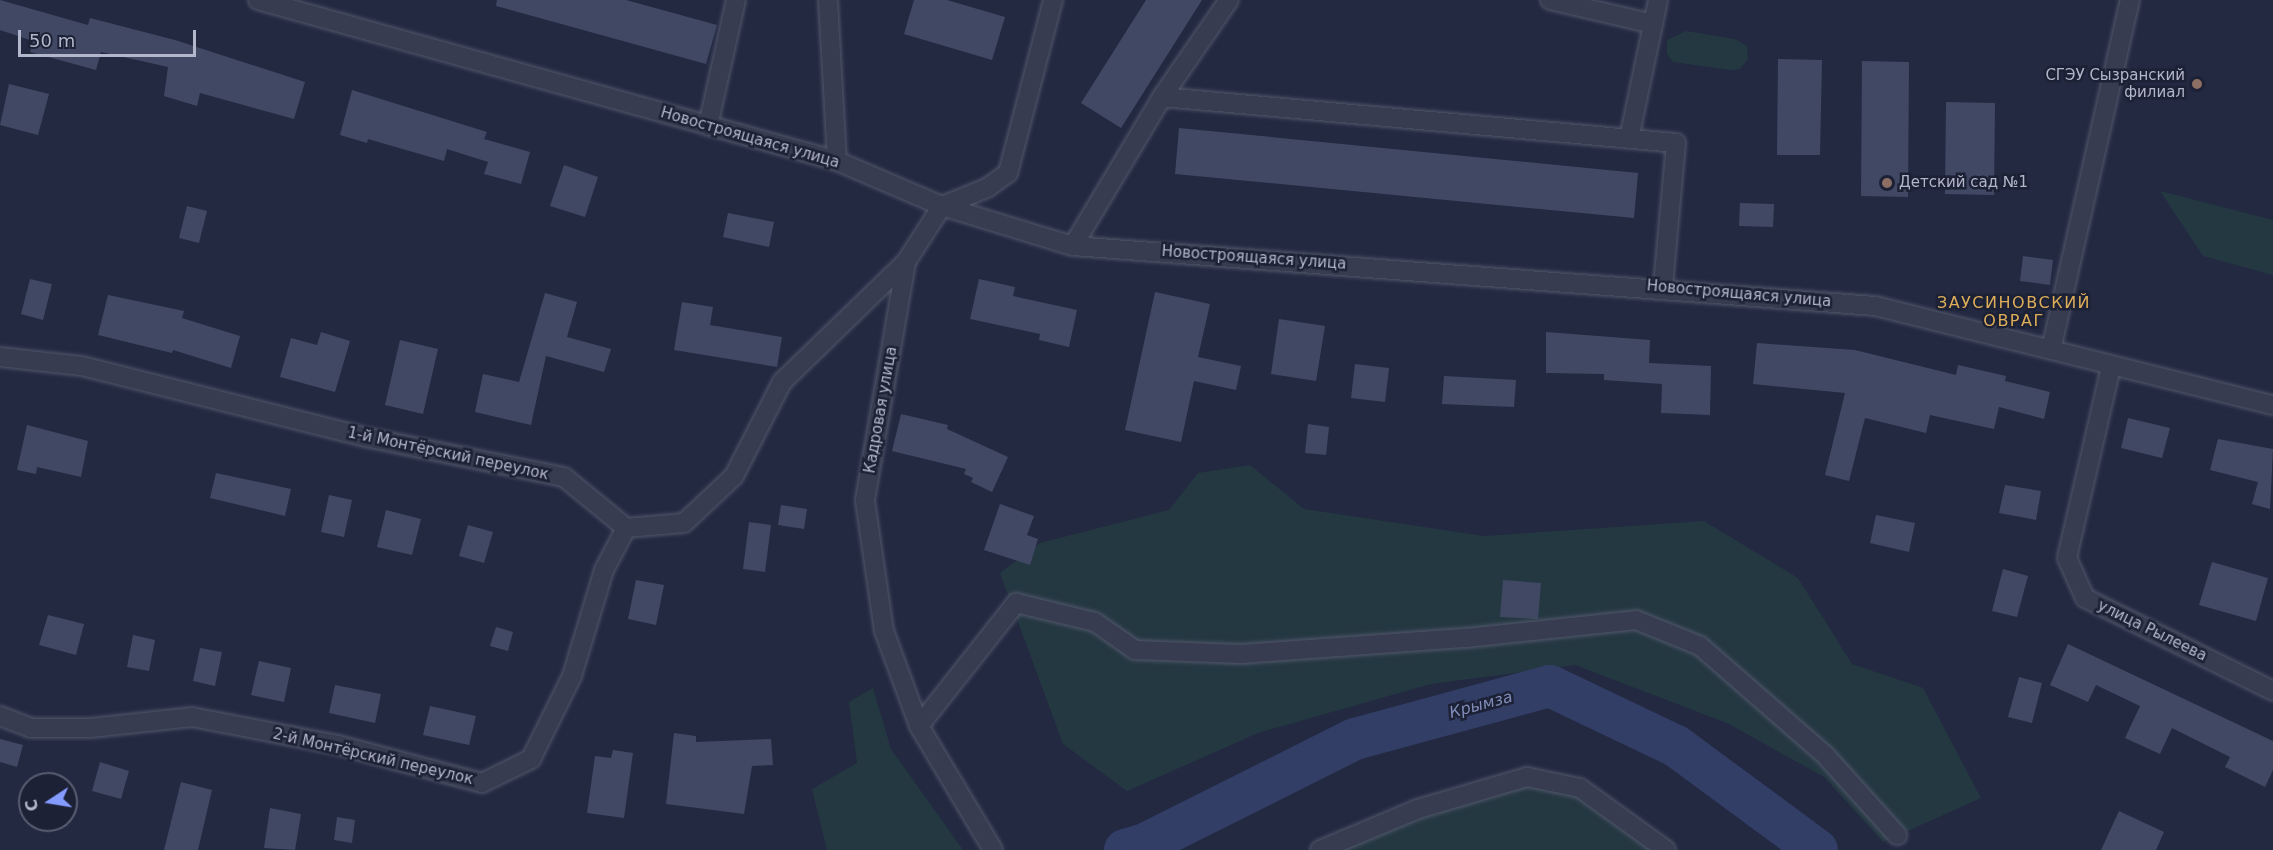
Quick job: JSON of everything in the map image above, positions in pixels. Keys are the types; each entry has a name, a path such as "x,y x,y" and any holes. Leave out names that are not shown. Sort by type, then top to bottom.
{"street":[{"name":"Новостроящаяся улица","path":"258,0 322,9 708,126 837,161 942,206 1073,246 1663,287 1875,306 2111,367 2273,405"},
{"path":"708,126 736,0"},
{"path":"828,0 837,161"},
{"path":"942,206 987,188 1008,172 1052,0"},
{"path":"1073,246 1162,97 1229,0"},
{"path":"1550,0 1653,24"},
{"path":"1629,139 1658,0"},
{"path":"2051,350 2130,0"},
{"path":"1162,97 1676,143 1663,287"},
{"name":"Кадровая улица","path":"942,206 906,262 865,500 884,631 919,726 993,850"},
{"path":"626,528 684,523 734,476 782,382 906,262"},
{"name":"1-й Монтёрский переулок","path":"0,357 82,366 365,437 564,477 626,528"},
{"name":"улица Рылеева","path":"2111,367 2067,558 2085,598 2273,691"},
{"name":"2-й Монтёрский переулок","path":"0,716 31,728 91,728 192,717 338,745 482,783 531,759 572,676 604,570 626,528"},
{"path":"919,726 1016,603 1095,622 1135,650 1241,654 1466,638 1636,620 1700,646 1825,755 1897,835"},
{"path":"1320,850 1418,809 1527,777 1580,788 1666,850"}],"shaded area":[{"path":"1686,31 1735,39 1747,46 1748,59 1740,69 1731,70 1673,62 1667,54 1667,40"},
{"path":"2160,191 2273,220 2273,275 2203,256"},
{"path":"1250,465 1304,509 1484,536 1704,521 1798,578 1852,664 1923,688 1981,798 1883,842 1824,777 1727,723 1575,665 1431,684 1258,733 1127,791 1063,744 1000,573 1040,543 1169,510 1198,473"},
{"path":"873,688 891,749 963,850 827,850 812,789 857,763 849,702"},
{"path":"1527,777 1580,788 1666,850 1320,850"}],"building":[{"path":"0,0 88,25 90,18 175,40 305,82 294,119 200,93 197,106 164,96 168,67 101,52 96,70 30,52 33,41 0,30"},
{"path":"497,0 626,0 717,25 706,64 496,6"},
{"path":"914,0 947,0 1005,17 992,60 904,34"},
{"path":"1146,0 1202,0 1121,128 1081,103"},
{"path":"1778,59 1822,60 1820,155 1777,155"},
{"path":"1862,61 1909,62 1908,197 1861,196"},
{"path":"9,84 49,94 38,135 0,125"},
{"path":"352,90 487,132 484,139 530,152 521,184 484,174 488,162 447,149 444,161 368,139 367,143 340,135"},
{"path":"1946,102 1995,103 1994,195 1945,194"},
{"path":"1179,128 1638,173 1634,218 1175,174"},
{"path":"564,165 598,177 585,217 550,206"},
{"path":"1740,203 1774,204 1773,227 1739,226"},
{"path":"187,206 207,211 199,243 179,238"},
{"path":"728,213 774,222 769,247 723,237"},
{"path":"2023,256 2053,260 2050,285 2020,281"},
{"path":"30,279 52,284 43,320 21,314"},
{"path":"979,279 1015,287 1013,296 1077,310 1069,347 1039,340 1040,334 970,319"},
{"path":"1155,292 1210,304 1198,357 1241,366 1236,390 1194,381 1181,442 1125,430"},
{"path":"545,293 577,302 567,337 611,349 604,372 546,356 531,425 475,412 483,374 519,382"},
{"path":"108,295 184,311 182,318 240,336 231,368 173,350 172,353 98,335"},
{"path":"682,302 713,307 710,325 782,337 777,367 674,350"},
{"path":"1279,319 1325,326 1316,381 1271,374"},
{"path":"321,332 350,341 335,392 280,377 291,338 317,345"},
{"path":"1546,332 1650,340 1649,363 1711,366 1710,415 1661,413 1662,384 1604,380 1604,374 1546,373"},
{"path":"400,340 438,349 423,414 385,405"},
{"path":"1757,343 1855,350 1956,375 1958,365 2006,376 2005,381 2050,392 2044,419 1999,407 1994,429 1930,415 1926,433 1865,418 1849,481 1825,475 1845,393 1753,384"},
{"path":"1355,364 1389,368 1385,402 1351,398"},
{"path":"1444,376 1516,380 1514,407 1442,404"},
{"path":"901,414 948,425 947,429 1008,457 992,492 971,482 973,478 964,474 966,469 892,451"},
{"path":"2128,418 2170,428 2162,458 2121,448"},
{"path":"1308,424 1329,427 1326,455 1305,453"},
{"path":"27,425 88,441 81,477 37,467 36,474 17,470"},
{"path":"2218,439 2273,449 2270,509 2252,504 2258,482 2210,470"},
{"path":"216,473 291,489 285,516 210,498"},
{"path":"2005,485 2041,491 2036,520 1999,513"},
{"path":"329,495 352,500 344,537 321,532"},
{"path":"1000,504 1034,516 1027,535 1038,539 1030,565 984,550"},
{"path":"781,505 807,509 804,529 778,525"},
{"path":"386,510 421,519 412,555 377,547"},
{"path":"1876,515 1915,523 1909,552 1870,543"},
{"path":"749,522 771,525 765,572 743,569"},
{"path":"468,525 493,532 484,563 459,556"},
{"path":"2212,562 2268,578 2256,621 2199,605"},
{"path":"2003,569 2028,576 2017,617 1992,611"},
{"path":"636,580 664,585 656,625 628,619"},
{"path":"1503,580 1541,583 1538,619 1500,617"},
{"path":"48,615 84,624 76,655 39,645"},
{"path":"496,627 513,632 508,651 490,646"},
{"path":"133,635 155,640 149,671 127,667"},
{"path":"2068,644 2273,741 2273,770 2265,787 2225,767 2230,757 2172,728 2160,754 2125,738 2140,706 2096,685 2088,702 2050,685"},
{"path":"200,648 222,652 215,686 193,681"},
{"path":"259,661 291,668 284,702 251,695"},
{"path":"2019,677 2042,683 2032,723 2008,717"},
{"path":"335,685 381,694 375,723 329,713"},
{"path":"430,706 476,716 469,745 423,735"},
{"path":"674,733 696,736 696,742 771,739 773,765 752,766 744,814 666,804"},
{"path":"0,739 23,745 17,767 0,762"},
{"path":"613,750 633,753 624,818 587,813 595,756 611,758"},
{"path":"100,762 129,771 121,799 92,791"},
{"path":"181,782 212,790 198,850 164,850"},
{"path":"270,808 301,814 295,850 264,848"},
{"path":"2119,811 2164,832 2156,850 2101,850"},
{"path":"337,817 355,820 352,843 334,840"}],"waterway":[{"name":"Крымза","path":"1125,850 1143,845 1355,739 1550,686 1676,746 1817,850"}],"place":[{"name":"СГЭУ Сызранский филиал","path":"2197,84"},
{"name":"Детский сад №1","path":"1887,183"}],"district":[{"name":"ЗАУСИНОВСКИЙ ОВРАГ","path":"2014,312"}]}
